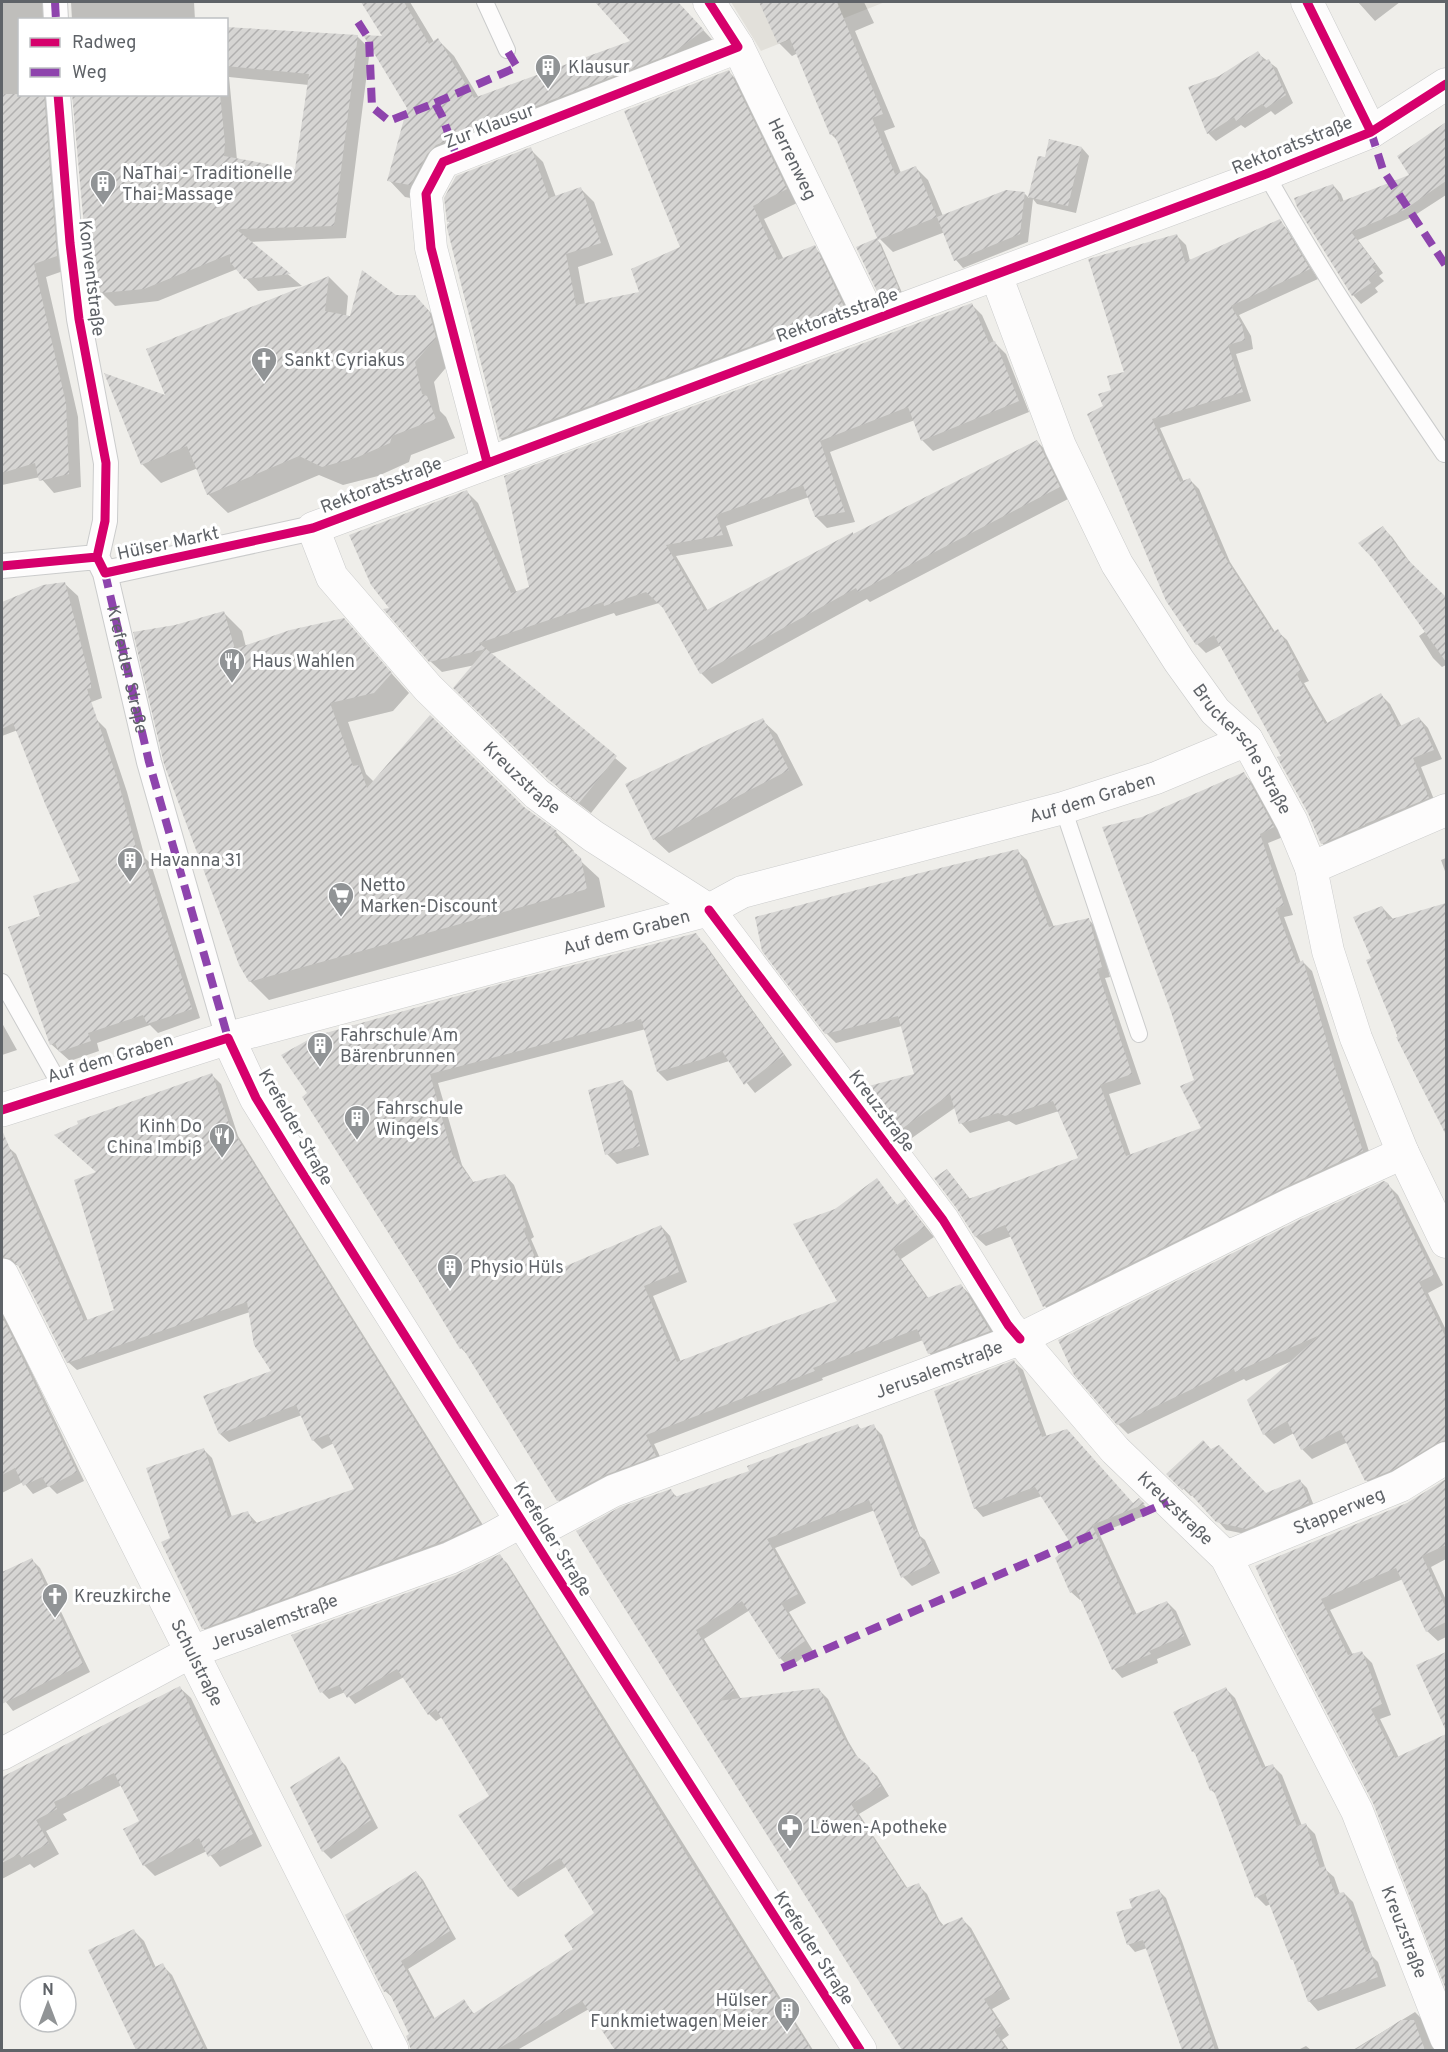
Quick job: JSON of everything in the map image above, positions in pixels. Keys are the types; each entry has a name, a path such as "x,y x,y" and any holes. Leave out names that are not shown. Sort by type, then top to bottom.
{"street":[{"path":"55,2 56,18"},
{"name":"Herrenweg","path":"709,2 738,47 871,320"},
{"name":"Rektoratsstraße","path":"1307,2 1371,132"},
{"name":"Zur Klausur","path":"487,462 431,248 426,194 443,162 738,47"},
{"name":"Rektoratsstraße","path":"314,528 1266,174 1371,132 1446,84"},
{"name":"Konventstraße","path":"58,96 70,243 79,319 106,463"},
{"name":"Bruckersche Straße","path":"996,275 1060,446 1118,564 1179,661 1215,711 1247,740 1292,822 1311,868 1328,951 1356,1038 1403,1153 1446,1242"},
{"name":"Hülser Markt","path":"106,463 105,521 101,565 314,528"},
{"name":"Kreuzstraße","path":"314,528 332,577 428,688 528,786 593,836 709,910 943,1220 1008,1325 1115,1450 1226,1557 1357,1811 1446,2038"},
{"path":"2,566 101,565"},
{"name":"Krefelder Straße","path":"101,565 149,762 228,1038 256,1098 526,1528 860,2050"},
{"name":"Auf dem Graben","path":"2,1110 228,1038 709,910 742,892 1063,808 1156,778 1247,740"},
{"path":"1311,868 1446,810"},
{"name":"Jerusalemstraße","path":"2,1754 190,1652 450,1558 488,1540 526,1528 613,1491 1020,1339 1293,1203 1403,1153"},
{"name":"Schulstraße","path":"2,1275 392,2050"},
{"name":"Stapperweg","path":"1226,1557 1400,1486 1446,1458"}],"lane":[{"path":"485,2 507,50"},
{"path":"1266,174 1314,258 1444,454"},
{"path":"1063,808 1139,1034"},
{"path":"2,982 63,1090"}],"shaded area":[{"path":"731,2 885,2 761,51"}],"building":[{"name":"Klausur","path":"361,2 404,2 429,44 438,38 474,98 630,41 595,2 678,2 704,30 673,53 436,145 427,154 410,185 387,181 407,108 363,35 382,36"},
{"path":"759,2 837,2 883,114 872,118 895,174 916,166 937,217 878,240 834,134 830,135 790,39 778,44"},
{"path":"228,27 358,35 334,226 236,229 291,274 244,279 230,262 230,254 144,289 101,293 89,282 72,96 220,96 225,143 224,156 295,169 309,74 228,66"},
{"path":"1258,51 1264,61 1269,59 1286,95 1266,108 1262,104 1236,121 1234,117 1207,134 1188,87 1219,76"},
{"path":"729,70 787,189 753,206 778,260 815,245 846,311 500,439 447,228 447,224 452,221 447,222 444,198 456,176 531,147 549,198 581,187 601,243 566,254 576,305 639,292 631,269 680,247 624,111"},
{"path":"2,94 44,96 57,256 34,264 66,403 69,474 39,481 35,463 2,473"},
{"path":"1446,122 1446,181 1404,210 1351,232 1376,264 1372,267 1377,272 1368,279 1371,283 1352,296 1297,207 1294,198 1333,184 1340,202 1409,175 1397,156"},
{"path":"1049,139 1082,147 1068,206 1028,197 1038,156 1045,157"},
{"path":"1006,190 1025,192 1020,234 954,261 937,217"},
{"path":"1280,219 1310,269 1231,306 1242,325 1245,340 1228,345 1243,392 1152,419 1180,482 1190,478 1221,551 1273,632 1278,629 1301,671 1296,673 1325,724 1381,693 1398,727 1419,717 1434,750 1413,758 1429,798 1321,844 1308,813 1277,757 1281,756 1214,635 1196,645 1166,601 1087,414 1103,406 1098,394 1111,390 1107,376 1124,372 1088,259 1177,234 1185,262"},
{"path":"877,238 900,291 880,298 856,247"},
{"name":"Sankt Cyriakus","path":"362,270 396,295 415,295 429,311 436,338 415,362 422,394 427,396 436,419 392,436 390,443 358,457 322,467 299,456 207,495 187,446 141,465 104,373 165,395 146,349 329,276 325,311 350,316"},
{"path":"972,303 989,343 995,341 1019,401 921,441 908,407 820,441 845,512 815,517 803,485 716,515 723,535 666,545 705,611 853,532 853,534 1037,440 1060,487 858,592 856,588 700,674 663,608 646,592 604,606 603,602 479,643 617,756 579,803 549,780 453,688 486,649 429,662 383,609 389,608 371,585 349,535 467,490 511,593 529,587 504,476"},
{"path":"1383,526 1403,555 1446,597 1446,662 1374,560 1358,543"},
{"path":"65,582 91,683 91,688 87,689 118,781 138,854 142,853 192,1009 147,1024 143,1015 88,1033 91,1041 59,1052 55,1043 50,1045 8,927 40,916 33,896 80,881 46,806 13,723 2,729 2,602 43,585"},
{"path":"224,611 235,649 290,630 344,618 392,673 374,693 330,703 353,766 359,765 367,788 430,715 524,807 557,831 554,835 581,858 587,889 249,982 239,965 164,764 133,632 175,625"},
{"path":"763,718 789,770 653,840 625,784"},
{"path":"1244,772 1274,827 1260,834 1284,905 1276,908 1297,964 1303,960 1336,1072 1363,1151 1285,1187 1043,1307 1005,1225 975,1237 934,1178 947,1169 968,1197 963,1201 1078,1158 1053,1101 1005,1116 998,1113 959,1124 950,1094 899,1131 865,1087 914,1074 898,1016 825,1034 762,951 755,917 1018,849 1049,927 1089,918 1102,967 1097,969 1132,1074 1100,1085 1126,1156 1201,1128 1180,1086 1194,1080 1102,827 1142,817"},
{"path":"1446,903 1446,1135 1396,1037 1398,1037 1366,960 1371,958 1353,917 1382,906 1388,920"},
{"path":"696,933 784,1055 744,1085 722,1051 700,1060 657,1072 641,1019 430,1074 452,1154 473,1182 505,1174 526,1227 523,1229 543,1276 661,1225 679,1272 644,1286 677,1362 837,1301 793,1224 835,1209 877,1178 897,1205 905,1199 925,1227 893,1249 927,1298 961,1284 990,1331 928,1354 917,1329 813,1368 815,1371 646,1435 656,1456 605,1475 557,1501 462,1347 460,1349 302,1097 307,1093 281,1055 315,1036 500,984"},
{"path":"212,1073 230,1126 480,1524 443,1541 202,1629 161,1542 170,1538 146,1468 204,1448 228,1517 248,1511 253,1524 354,1489 328,1434 312,1441 296,1405 219,1434 203,1396 271,1371 254,1345 247,1302 67,1363 19,1267 12,1259 2,1257 2,1130 84,1321 114,1310 74,1180 96,1172 54,1135 78,1124 77,1121"},
{"path":"623,1080 640,1146 605,1155 588,1090"},
{"path":"1384,1181 1388,1183 1434,1275 1419,1282 1446,1338 1446,1440 1392,1470 1365,1481 1340,1430 1301,1450 1287,1421 1263,1435 1247,1400 1320,1335 1235,1372 1234,1369 1117,1425 1074,1375 1058,1340 1301,1219"},
{"path":"2,1316 77,1472 48,1487 42,1477 23,1486 15,1468 2,1475"},
{"path":"1014,1360 1042,1437 1067,1429 1133,1503 1139,1498 1145,1504 1092,1525 1133,1615 1167,1601 1184,1636 1149,1651 1151,1654 1112,1670 1076,1589 1070,1593 1055,1558 1071,1544 1035,1487 974,1509 934,1391"},
{"path":"858,1424 860,1429 874,1424 914,1531 916,1529 932,1563 901,1578 869,1500 767,1539 798,1594 781,1603 805,1641 779,1659 742,1601 696,1630 734,1690 718,1701 819,1688 839,1730 854,1754 868,1765 881,1786 851,1804 906,1888 919,1883 941,1926 962,1917 1002,1989 984,1999 1001,2026 994,2030 1007,2050 902,2050 576,1531 620,1507 671,1489 675,1497 749,1471 747,1466"},
{"path":"1203,1440 1211,1449 1219,1445 1266,1493 1300,1479 1309,1503 1246,1529 1216,1522 1185,1488 1182,1490 1166,1474"},
{"path":"1446,1479 1446,1545 1422,1556 1446,1608 1446,1622 1426,1632 1396,1568 1321,1599 1348,1655 1362,1651 1382,1704 1371,1709 1395,1758 1446,1734 1446,1990 1373,1803 1282,1626 1255,1566 1407,1503"},
{"path":"500,1554 811,2050 615,2050 582,2001 496,2050 411,2050 406,2036 409,2034 388,1990 384,1992 345,1915 416,1871 450,1931 401,1961 433,2019 464,1999 473,2014 573,1949 564,1935 594,1913 560,1858 510,1890 458,1815 489,1796 436,1709 428,1715 397,1669 347,1698 339,1685 320,1693 291,1635 456,1575"},
{"path":"32,1558 83,1664 2,1704 2,1572"},
{"path":"1446,1652 1446,1731 1416,1665"},
{"path":"180,1686 253,1834 208,1857 199,1838 143,1866 123,1829 139,1821 114,1773 54,1802 57,1809 36,1820 49,1843 22,1858 19,1854 2,1863 2,1777"},
{"path":"1226,1687 1262,1768 1273,1764 1297,1826 1306,1823 1320,1868 1325,1866 1335,1894 1344,1892 1366,1952 1370,1951 1378,1977 1308,2002 1265,1893 1255,1898 1213,1789 1210,1791 1194,1751 1192,1752 1173,1712"},
{"path":"339,1756 371,1820 322,1852 290,1787"},
{"path":"1159,1889 1176,1932 1215,2050 1182,2050 1143,1940 1127,1945 1116,1912 1132,1908 1129,1899"},
{"path":"134,1929 153,1968 163,1963 205,2050 136,2050 88,1950"},
{"path":"1401,2020 1414,2020 1425,2050 1355,2050"}],"marked path":[{"path":"55,2 56,18"},
{"path":"358,22 369,39 372,107 389,121 435,103 457,157"},
{"path":"435,103 517,67 507,50"},
{"path":"1371,132 1383,170 1446,266"},
{"path":"105,573 149,762 228,1038"},
{"path":"782,1668 1168,1502"}],"cycle path":[{"path":"487,462 431,248 426,194 443,162 738,47 709,2"},
{"path":"1307,2 1371,132"},
{"path":"58,96 70,243 79,319 106,463 105,521 97,557 105,573 313,528 1266,174 1371,132 1446,84"},
{"path":"2,566 97,557"},
{"path":"709,910 943,1220 1008,1325 1020,1339"},
{"path":"2,1110 228,1038 256,1098 296,1163 860,2050"}],"place":[{"name":"Klausur","path":"548,90"},
{"name":"NaThai - Traditionelle Thai-Massage","path":"103,206"},
{"name":"Sankt Cyriakus","path":"264,383"},
{"name":"Haus Wahlen","path":"232,684"},
{"name":"Havanna 31","path":"130,883"},
{"name":"Netto Marken-Discount","path":"341,918"},
{"name":"Fahrschule Am Bärenbrunnen","path":"320,1068"},
{"name":"Fahrschule Wingels","path":"357,1141"},
{"name":"Kinh Do China Imbiß","path":"222,1159"},
{"name":"Physio Hüls","path":"450,1290"},
{"name":"Kreuzkirche","path":"55,1619"},
{"name":"Löwen-Apotheke","path":"790,1850"},
{"name":"Hülser Funkmietwagen Meier","path":"787,2033"}]}
